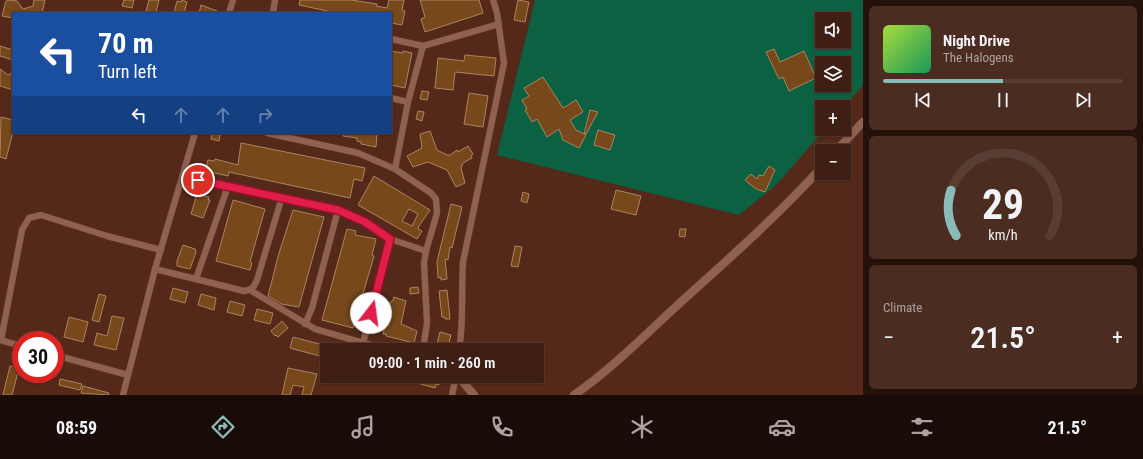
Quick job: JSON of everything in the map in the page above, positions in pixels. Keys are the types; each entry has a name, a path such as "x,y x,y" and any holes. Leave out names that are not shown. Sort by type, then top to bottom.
{"street":[{"path":"229,12 233,0"},
{"path":"273,12 275,0"},
{"path":"460,343 463,326 461,283 463,262 504,64 499,24 494,0"},
{"path":"392,39 423,46 499,24"},
{"path":"395,169 408,102 423,46"},
{"path":"392,98 408,102"},
{"path":"843,144 863,122"},
{"path":"122,395 155,269 196,134"},
{"path":"271,134 358,153 395,169 436,199 437,213 424,263 427,323 424,343"},
{"path":"574,395 591,384 621,357 767,223 815,174"},
{"path":"183,176 338,210 365,222 390,239 426,251"},
{"path":"196,279 228,186"},
{"path":"155,269 244,291 250,290 257,280 282,197"},
{"path":"305,324 312,308 338,210"},
{"path":"12,343 1,340 22,230 29,218 41,215 107,236 161,250"},
{"path":"363,342 390,239"},
{"path":"250,290 315,329 366,343"},
{"path":"64,357 128,375"},
{"path":"452,395 455,383"},
{"path":"463,383 474,395"}],"green space":[{"path":"535,0 863,0 863,85 850,100 815,100 815,136 819,136 778,183 739,215 497,155"}],"building":[{"path":"34,0 45,0 42,12 12,12 12,18 2,16 6,1 17,1 23,9 33,6"},
{"path":"124,0 134,0 132,8 122,6"},
{"path":"149,0 159,0 156,12 146,11"},
{"path":"182,0 187,2 184,12 174,12 177,1 181,2"},
{"path":"300,0 351,0 377,4 376,6 387,8 389,0 404,0 402,10 405,11 402,25 392,23 392,12 332,12 299,5"},
{"path":"420,0 479,0 483,13 425,32 421,19 425,17"},
{"path":"518,0 529,2 525,22 514,20"},
{"path":"201,5 217,11 217,12 199,12"},
{"path":"0,46 12,50 12,60 0,56"},
{"path":"774,49 780,62 804,51 815,78 789,91 783,77 779,79 766,52"},
{"path":"392,51 412,53 405,88 392,85"},
{"path":"465,55 496,58 494,76 455,72 453,90 435,88 438,58 464,61"},
{"path":"0,69 8,75 12,73 12,90 0,86"},
{"path":"543,77 563,108 576,100 583,112 570,120 576,130 586,135 579,148 563,140 559,129 547,137 537,119 532,122 525,110 527,109 522,100 529,96 524,88"},
{"path":"422,91 429,92 427,100 420,99"},
{"path":"469,93 488,96 483,127 464,124"},
{"path":"590,110 598,112 586,134 584,134"},
{"path":"418,111 424,112 422,121 416,119"},
{"path":"1,117 12,120 12,134 6,159 0,157"},
{"path":"598,130 615,135 610,150 594,145"},
{"path":"430,131 437,150 447,155 450,155 457,150 458,152 468,146 473,154 471,156 472,158 463,163 461,168 465,183 456,187 447,170 428,162 413,167 407,156 422,148 420,134"},
{"path":"212,134 220,135 219,141 211,139"},
{"path":"344,134 377,134 376,147 361,144 361,142 357,141 357,138 343,136"},
{"path":"241,143 365,168 362,181 354,179 350,198 229,172 228,176 205,171 208,160 214,161 215,159 238,165"},
{"path":"769,166 775,170 765,192 756,189 745,180 751,174 757,179 759,175 763,176"},
{"path":"374,176 430,210 419,226 418,229 422,231 417,239 358,205","holes":["409,209 418,214 412,226 402,221"]},
{"path":"616,190 641,196 636,215 611,209"},
{"path":"523,192 529,194 527,203 521,201"},
{"path":"197,194 209,197 208,200 210,200 203,218 191,214"},
{"path":"233,200 265,209 250,262 252,263 250,270 216,261"},
{"path":"451,204 462,207 452,248 450,247 448,260 445,259 447,279 441,280 441,277 438,278 437,262"},
{"path":"293,210 324,217 299,307 281,304 268,296 279,253"},
{"path":"347,229 356,231 355,235 376,239 372,255 374,256 353,328 322,320"},
{"path":"680,229 686,229 685,237 679,236"},
{"path":"183,245 195,249 196,252 190,269 177,266 177,261"},
{"path":"515,246 522,247 518,267 511,266"},
{"path":"418,287 419,293 410,294 410,288"},
{"path":"173,288 188,292 185,303 170,299"},
{"path":"447,290 450,319 445,319 442,317 439,291"},
{"path":"99,294 106,296 99,322 92,320"},
{"path":"201,294 216,298 214,310 198,305"},
{"path":"394,297 406,301 401,324 417,331 414,343 383,334 391,301 393,301"},
{"path":"230,301 245,305 242,316 227,312"},
{"path":"257,309 273,313 270,324 254,320"},
{"path":"112,316 124,318 116,350 94,345 97,333 107,336"},
{"path":"69,317 88,322 83,342 64,337"},
{"path":"282,321 288,328 278,337 276,335 275,336 271,331"},
{"path":"440,332 451,335 449,343 437,343"},
{"path":"293,337 320,344 320,356 290,348"},
{"path":"10,366 12,366 12,383 15,383 12,395 3,395"},
{"path":"288,368 317,374 311,395 302,395 304,387 293,385 290,395 282,395"},
{"path":"64,380 82,384 80,390 59,385 59,383 64,383"},
{"path":"417,383 440,383 439,385 436,384 435,388"},
{"path":"83,386 109,393 109,395 81,393"}],"route":[{"path":"198,180 338,210 365,222 390,239 371,313"}]}
